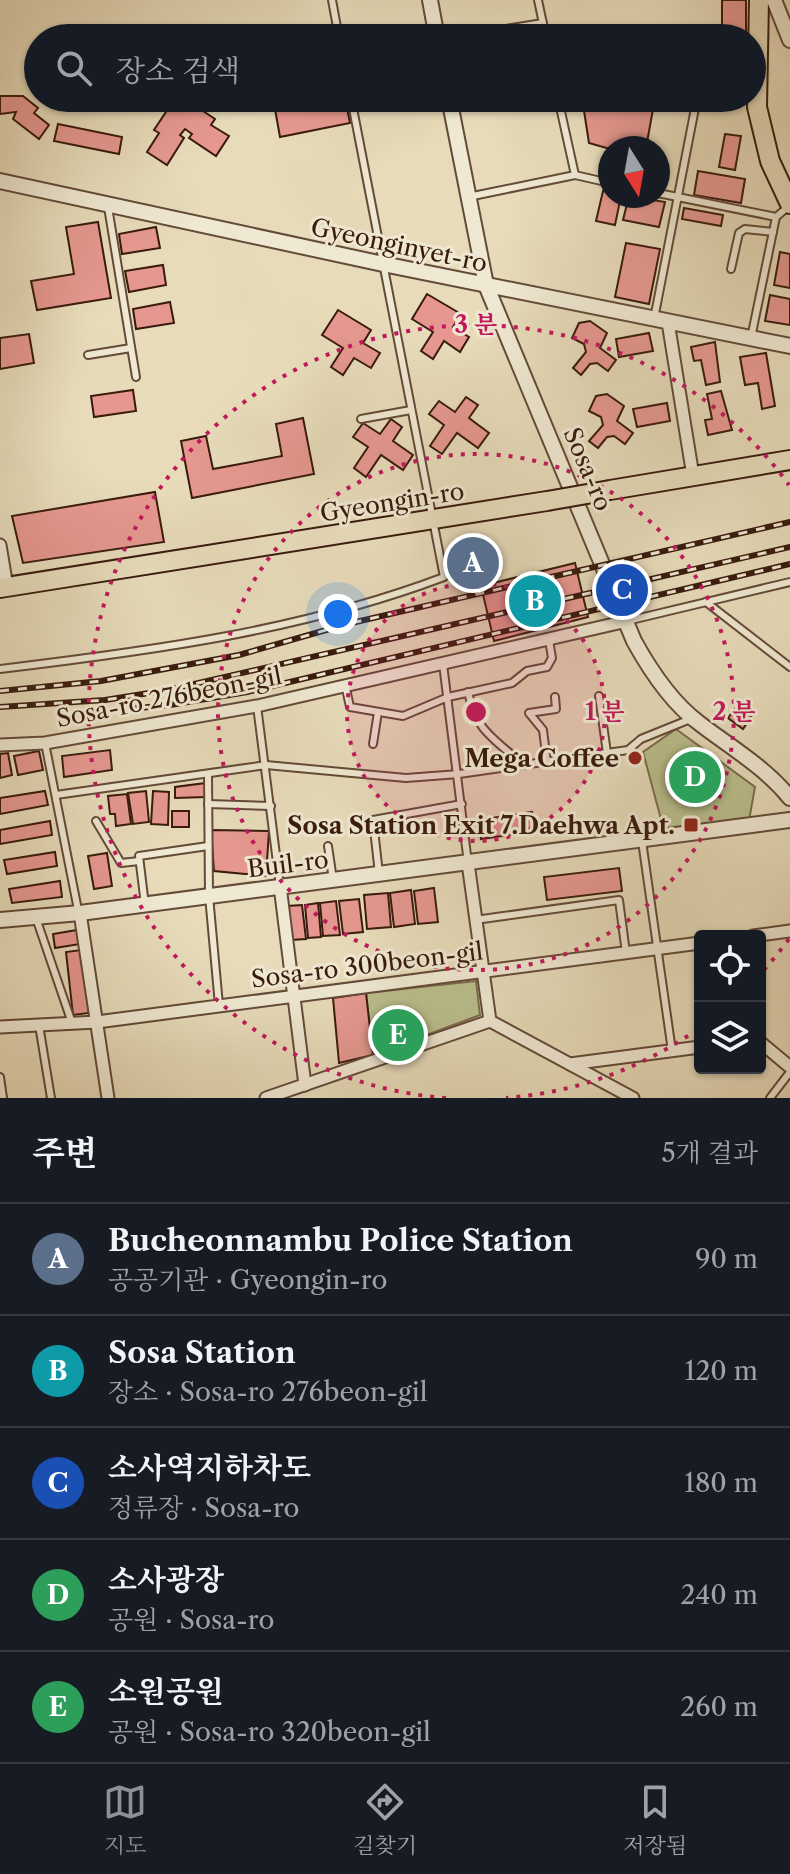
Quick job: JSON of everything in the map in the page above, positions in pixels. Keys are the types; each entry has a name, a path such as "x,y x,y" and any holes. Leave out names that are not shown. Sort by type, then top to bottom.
{"main road":[{"path":"757,24 759,0"},
{"path":"758,112 770,161 790,204"},
{"name":"Gyeongin-ro","path":"4,587 790,460"}],"street":[{"path":"430,0 434,24"},
{"path":"774,0 790,40"},
{"name":"Sosa-ro","path":"452,112 486,285 645,661 693,718 770,777 790,798"},
{"name":"Gyeonginyet-ro","path":"0,181 383,264 790,346"},
{"path":"661,320 693,476"},
{"path":"0,545 4,587"},
{"name":"Sosa-ro 276beon-gil","path":"0,745 45,743 257,706 627,621"},
{"name":"Buil-ro","path":"0,920 145,905 790,820"},
{"path":"468,863 490,1021"},
{"path":"280,886 305,1085"},
{"path":"80,913 108,1098"},
{"path":"766,934 790,931"},
{"name":"Sosa-ro 300beon-gil","path":"0,1027 97,1022 694,944"},
{"path":"266,1098 490,1021 633,1098"},
{"path":"766,1047 790,1069"},
{"path":"570,1064 694,1048"}],"lane":[{"path":"332,0 336,24"},
{"path":"537,24 543,23 538,0"},
{"path":"0,669 121,655 249,632 393,596 444,577 354,112"},
{"path":"561,112 575,175"},
{"path":"661,320 694,112"},
{"path":"468,197 575,175 598,180"},
{"path":"670,196 776,217"},
{"path":"107,204 136,377"},
{"path":"751,338 776,217 790,204"},
{"path":"731,269 739,233 745,229 773,232"},
{"path":"88,355 131,348"},
{"path":"361,419 411,410"},
{"path":"627,621 790,582"},
{"path":"706,602 790,667"},
{"path":"345,684 350,707 403,716 448,697 512,683 527,671 547,667 552,658 549,639"},
{"path":"442,662 459,774 468,863"},
{"path":"468,692 474,717 489,737 512,755 512,767"},
{"path":"599,696 607,753"},
{"path":"547,762 543,730 529,713 556,709 555,697"},
{"path":"257,706 280,886"},
{"path":"373,744 378,712"},
{"path":"56,795 266,765 406,778 459,774 628,750 641,739 693,718"},
{"path":"45,743 74,904 80,913"},
{"path":"208,774 209,896 219,1005"},
{"path":"208,804 271,806"},
{"path":"379,874 373,820 462,804"},
{"path":"96,821 121,863 139,861"},
{"path":"642,841 672,1051"},
{"path":"145,905 139,856 208,846"},
{"path":"328,846 333,880"},
{"path":"475,920 619,900 626,953"},
{"path":"36,918 72,1023"},
{"path":"39,1025 51,1098"},
{"path":"770,1098 790,1069"},
{"path":"0,1077 3,1098"}],"green space":[{"path":"676,729 755,787 748,826 666,838 643,752"},
{"path":"476,981 480,1015 373,1055 366,993"}],"building":[{"path":"722,0 746,0 746,24 722,24"},
{"path":"0,96 23,96 24,112 35,112 49,125 39,139 13,119 16,112 0,114"},
{"path":"166,112 204,112 215,119 211,125 229,136 216,156 189,138 192,134 185,129 180,135 184,138 167,165 147,152 159,133 154,130"},
{"path":"276,112 348,112 350,123 280,137"},
{"path":"584,112 652,112 648,136 598,136 598,146 589,143"},
{"path":"58,124 122,137 119,154 54,141"},
{"path":"725,134 741,136 735,170 719,167"},
{"path":"698,171 745,179 741,203 694,195"},
{"path":"599,208 619,208 615,225 596,221"},
{"path":"626,208 664,208 659,227 623,220"},
{"path":"684,208 723,215 721,226 682,219"},
{"path":"98,222 111,298 37,310 31,281 74,274 66,227"},
{"path":"156,227 160,248 122,254 119,234"},
{"path":"626,243 660,249 649,304 615,297"},
{"path":"780,252 790,254 790,288 774,285"},
{"path":"163,265 166,285 129,292 125,271"},
{"path":"427,294 461,314 453,327 469,337 460,352 444,341 433,359 421,351 433,332 412,319"},
{"path":"770,295 790,299 790,325 765,321"},
{"path":"170,302 174,323 136,329 133,309"},
{"path":"338,310 371,330 363,343 380,353 371,368 354,358 343,375 331,367 343,348 322,335"},
{"path":"590,321 607,333 600,348 616,360 608,371 597,363 590,364 581,375 573,368 586,352 584,344 572,338 579,323"},
{"path":"649,333 653,351 619,357 616,339"},
{"path":"29,334 34,363 0,369 0,338"},
{"path":"715,342 720,382 706,385 701,360 694,361 691,347"},
{"path":"766,353 775,406 762,409 758,383 745,385 740,357"},
{"path":"133,390 136,411 94,417 91,396"},
{"path":"721,391 732,430 708,435 705,420 712,419 707,394"},
{"path":"607,394 624,406 617,421 633,433 625,444 614,436 607,437 598,448 589,441 603,425 601,417 589,411 596,396"},
{"path":"466,397 478,405 469,418 489,433 478,448 457,433 442,454 430,446 444,425 429,414 439,401 455,412"},
{"path":"667,403 670,421 637,427 633,409"},
{"path":"303,418 314,474 192,498 181,441 206,436 213,469 282,456 276,424"},
{"path":"391,419 402,427 393,441 413,455 403,470 381,455 366,477 354,468 368,447 353,437 363,423 380,434"},
{"path":"155,492 164,542 23,563 12,516"},
{"path":"469,553 477,553 482,562 480,569 469,571 464,566 464,558"},
{"path":"575,563 588,617 494,641 481,586"},
{"path":"737,706 751,717 743,729 728,718"},
{"path":"110,750 112,770 64,777 62,756"},
{"path":"39,751 43,770 18,775 14,756"},
{"path":"8,753 12,775 0,778 0,754"},
{"path":"206,783 206,797 175,798 175,787"},
{"path":"45,791 48,805 0,814 0,798"},
{"path":"146,791 149,822 133,824 128,793"},
{"path":"153,791 169,792 168,825 151,824"},
{"path":"127,794 131,824 116,826 115,814 110,814 108,796"},
{"path":"172,811 189,811 189,827 172,827"},
{"path":"532,812 535,831 481,839 478,820"},
{"path":"50,821 52,835 0,844 0,830"},
{"path":"211,830 269,831 266,876 214,871"},
{"path":"55,852 57,866 7,874 4,860"},
{"path":"107,853 112,886 94,889 88,856"},
{"path":"619,868 622,891 547,900 544,877"},
{"path":"60,881 62,897 12,903 9,889"},
{"path":"434,888 438,922 418,924 414,891"},
{"path":"411,890 415,924 394,927 390,893"},
{"path":"388,893 391,927 367,929 364,895"},
{"path":"359,899 363,932 343,934 339,901"},
{"path":"336,901 340,935 323,936 320,903"},
{"path":"318,903 321,937 308,938 305,905"},
{"path":"302,905 306,939 291,940 287,906"},
{"path":"77,930 80,944 55,948 53,934"},
{"path":"81,950 89,1013 73,1015 66,952"},
{"path":"366,993 373,1055 339,1063 333,998"}],"railway":[{"path":"0,691 101,681 239,655 347,624 790,522"},
{"path":"0,707 105,700 168,690 790,547"},
{"path":"86,713 170,705 247,692 790,564"}],"place":[{"name":"Bucheonnambu Police Station","path":"473,563"},
{"name":"소사역지하차도","path":"622,590"},
{"name":"Sosa Station","path":"535,601"},
{"name":"Mega Coffee","path":"635,758"},
{"name":"소사광장","path":"695,777"},
{"name":"Sosa Station Exit 7.Daehwa Apt.","path":"691,825"},
{"name":"소원공원","path":"398,1035"}]}
